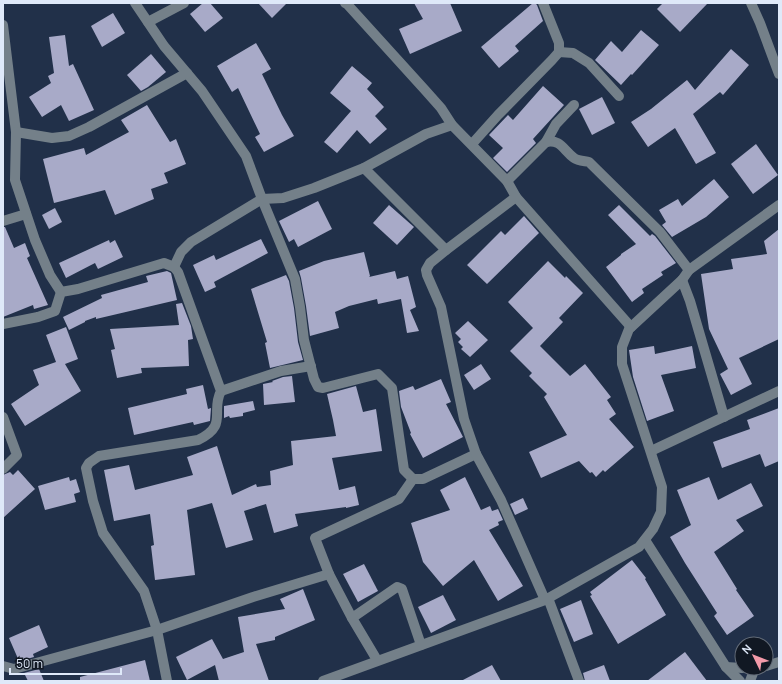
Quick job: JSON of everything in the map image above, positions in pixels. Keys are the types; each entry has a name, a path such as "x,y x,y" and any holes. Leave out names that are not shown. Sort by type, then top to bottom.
{"street":[{"path":"135,3 164,46 202,91 246,156 295,278 304,340 318,387 323,388 378,374 392,388 404,470 413,479 423,479 476,454"},
{"path":"148,22 184,3"},
{"path":"345,3 441,108 452,125 507,181 516,197 632,326"},
{"path":"472,144 559,52 559,44 543,3"},
{"path":"751,3 779,74"},
{"path":"3,25 16,132 15,180 26,214 50,275 61,292"},
{"path":"559,52 573,53 589,63 619,96"},
{"path":"16,132 52,138 69,136 89,127 187,73"},
{"path":"507,181 546,142 556,124 574,105"},
{"path":"174,267 181,252 191,242 262,199 283,198 314,188 364,168 426,134 452,125"},
{"path":"546,142 552,140 557,142 575,159 589,162 660,232 689,270"},
{"path":"364,168 446,250"},
{"path":"516,197 446,250 430,263 426,270 441,307 464,419 476,454 502,500 546,599 579,681"},
{"path":"327,680 377,660 546,599 640,546 653,529 661,512 662,487 622,364 622,347 629,329 682,280 689,270 779,205"},
{"path":"3,220 26,214"},
{"path":"61,292 78,289 164,263 174,267 178,272 221,391 218,398 217,422 209,435 198,440 99,456 89,463 86,468 93,501 103,533 144,591 157,630 167,681"},
{"path":"682,280 690,301 724,417"},
{"path":"3,324 38,317 55,311 61,292"},
{"path":"221,391 281,371 311,366"},
{"path":"650,451 779,391"},
{"path":"3,417 17,455 3,469"},
{"path":"377,660 352,618 329,574 315,538 399,499 413,479"},
{"path":"645,540 726,667 740,681"},
{"path":"3,666 14,668 157,630 253,597 329,574"},
{"path":"352,618 397,587 402,589 421,644"},
{"path":"726,667 734,668"}],"building":[{"path":"203,3 210,3 223,18 205,32 190,14"},
{"path":"258,3 287,3 272,18"},
{"path":"414,3 450,3 462,31 410,54 399,29 423,19"},
{"path":"533,3 537,5 543,21 515,46 519,51 499,68 481,47"},
{"path":"663,3 708,3 680,32 657,9"},
{"path":"113,13 125,33 102,47 91,26"},
{"path":"641,30 659,45 621,85 595,60 611,41 622,52"},
{"path":"65,35 69,66 73,64 94,110 69,121 61,105 42,117 29,97 51,83 48,76 54,73 49,37"},
{"path":"256,43 271,69 262,74 294,136 264,152 255,137 260,134 238,88 232,92 217,66"},
{"path":"731,49 749,65 723,95 720,92 693,114 716,153 696,164 675,128 648,147 631,122 651,109 687,80 695,90"},
{"path":"151,54 166,72 141,91 127,75"},
{"path":"352,66 372,83 367,89 384,107 375,116 387,129 370,144 357,130 337,153 324,142 351,111 330,93"},
{"path":"543,86 564,105 533,139 536,143 507,172 493,158 503,148 489,135 508,115 513,120"},
{"path":"602,97 615,123 592,135 579,109"},
{"path":"147,105 170,142 176,139 186,164 164,173 168,183 151,189 154,199 115,215 105,190 54,203 43,159 84,148 86,155 129,132 121,120"},
{"path":"756,144 778,175 753,194 731,164"},
{"path":"714,179 729,197 706,217 672,237 662,225 666,222 659,210 678,199 682,206"},
{"path":"318,201 332,229 298,247 294,239 289,242 279,221"},
{"path":"389,205 414,227 397,245 373,223"},
{"path":"619,205 650,236 652,234 655,236 676,263 661,272 663,275 642,289 644,293 632,302 606,267 636,244 608,215"},
{"path":"55,208 62,222 49,229 42,215"},
{"path":"524,216 539,233 487,284 467,265 501,231 505,235"},
{"path":"3,227 5,227 14,248 25,243 30,256 27,258 48,305 34,309 33,305 3,317"},
{"path":"779,229 779,339 739,358 752,384 731,395 720,374 728,369 709,329 701,274 733,269 731,259 767,254 764,241"},
{"path":"261,239 268,253 214,282 216,287 205,292 193,265 214,255 216,260"},
{"path":"109,240 110,243 115,240 123,257 98,269 95,263 66,278 59,263"},
{"path":"364,252 369,277 395,271 397,279 408,276 416,307 410,310 419,331 407,333 401,299 378,304 377,299 349,306 335,312 339,328 310,336 299,271 324,261"},
{"path":"548,261 583,293 559,318 563,322 540,346 570,376 585,364 611,397 607,400 616,414 609,419 634,447 605,472 603,470 596,477 579,461 541,478 529,452 567,435 544,397 547,394 529,376 532,373 510,351 533,328 508,302"},
{"path":"167,271 171,273 177,300 96,319 96,317 69,330 63,317 102,298 101,295 148,282 146,276"},
{"path":"286,275 289,281 298,342 303,360 270,368 265,343 267,342 251,289"},
{"path":"182,303 191,326 193,339 188,340 189,366 141,368 142,373 117,378 111,350 115,349 110,329 179,325 176,304"},
{"path":"468,321 488,340 470,357 461,349 463,347 458,342 461,339 455,333"},
{"path":"66,327 78,359 65,364 81,391 25,426 11,404 39,385 33,370 56,362 46,335"},
{"path":"654,346 655,354 692,346 696,368 661,375 674,411 647,421 633,377 629,350"},
{"path":"481,364 491,379 474,390 464,375"},
{"path":"292,376 295,402 264,405 263,384 273,382 272,381 283,377"},
{"path":"441,379 451,402 446,404 463,437 423,458 410,434 411,433 401,407 399,391 413,386 415,390"},
{"path":"203,385 208,409 211,408 210,421 194,425 193,422 134,435 128,408 187,394 186,389"},
{"path":"356,386 363,412 376,409 382,451 332,458 339,490 355,486 359,505 295,514 298,526 274,533 266,504 244,511 253,540 226,548 212,503 187,510 195,575 155,580 151,546 154,545 150,514 114,521 104,470 129,465 135,490 193,475 187,457 217,446 232,495 256,484 257,487 271,485 270,471 293,465 291,441 336,436 327,394"},
{"path":"253,401 255,410 243,413 243,416 230,418 229,416 224,418 224,406"},
{"path":"779,408 779,461 765,467 760,454 722,468 713,442 750,429 747,420"},
{"path":"18,470 35,489 3,518 3,475 10,472 13,475"},
{"path":"69,477 70,481 76,479 80,492 74,494 76,502 45,510 38,486"},
{"path":"465,477 481,510 490,506 492,511 498,509 503,520 498,522 499,525 489,530 523,586 498,601 474,560 443,586 423,562 411,523 450,510 440,490"},
{"path":"709,477 718,500 751,483 763,506 736,520 744,531 714,552 737,589 736,590 754,616 727,635 714,616 717,613 670,537 691,525 677,490"},
{"path":"523,498 528,509 515,515 510,504"},
{"path":"632,560 646,578 645,579 666,615 618,644 590,596 592,595 590,592"},
{"path":"364,564 378,591 358,602 343,574"},
{"path":"303,589 315,620 275,637 275,640 256,644 269,681 219,681 215,665 187,680 176,657 212,639 223,659 244,652 238,617 285,609 280,599"},
{"path":"443,595 456,620 431,633 418,607"},
{"path":"581,600 593,634 574,642 560,609"},
{"path":"39,625 48,647 33,654 34,657 19,661 9,638"},
{"path":"685,652 707,681 647,681"},
{"path":"145,660 150,681 80,681 80,677"},
{"path":"492,665 501,681 461,681"},
{"path":"604,665 610,681 585,681 583,673"},
{"path":"39,669 44,681 28,681 24,673"}]}
